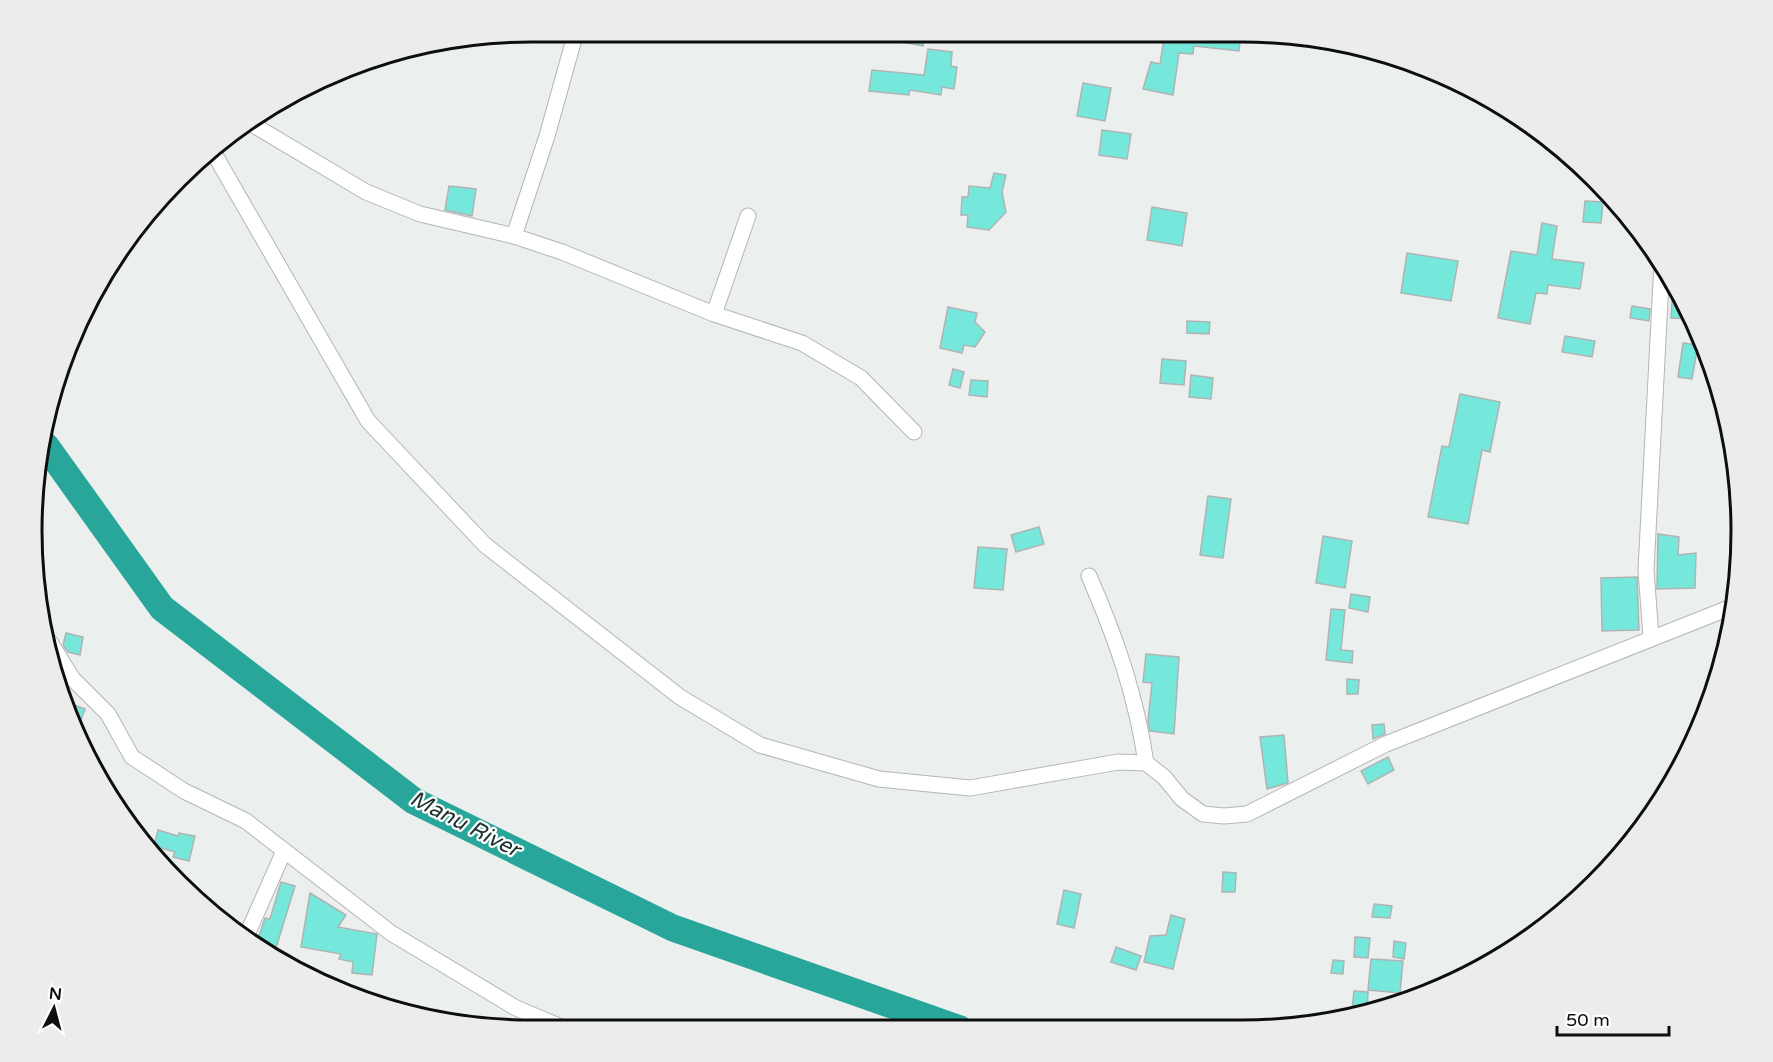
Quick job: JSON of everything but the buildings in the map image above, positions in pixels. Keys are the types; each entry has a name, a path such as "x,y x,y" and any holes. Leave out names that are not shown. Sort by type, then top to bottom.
{"street":[{"path":"514,236 547,136 573,42"},
{"path":"256,126 366,192 420,214 514,236 562,252 714,314 802,343 861,378 914,432"},
{"path":"216,157 368,420 485,545 680,697 760,745 879,778 970,788 1118,762 1146,763 1164,777 1182,799 1203,814 1224,816 1247,814 1386,744 1725,609"},
{"path":"714,314 748,216"},
{"path":"1651,637 1646,570 1661,280"},
{"path":"1089,576 1114,633 1135,697 1146,763"},
{"path":"58,656 72,678 108,714 132,757 184,791 246,820 391,933 516,1008 545,1020"},
{"path":"249,931 284,851"}],"waterway":[{"name":"Manu River","path":"49,450 162,608 414,801 673,928 934,1020"}]}
